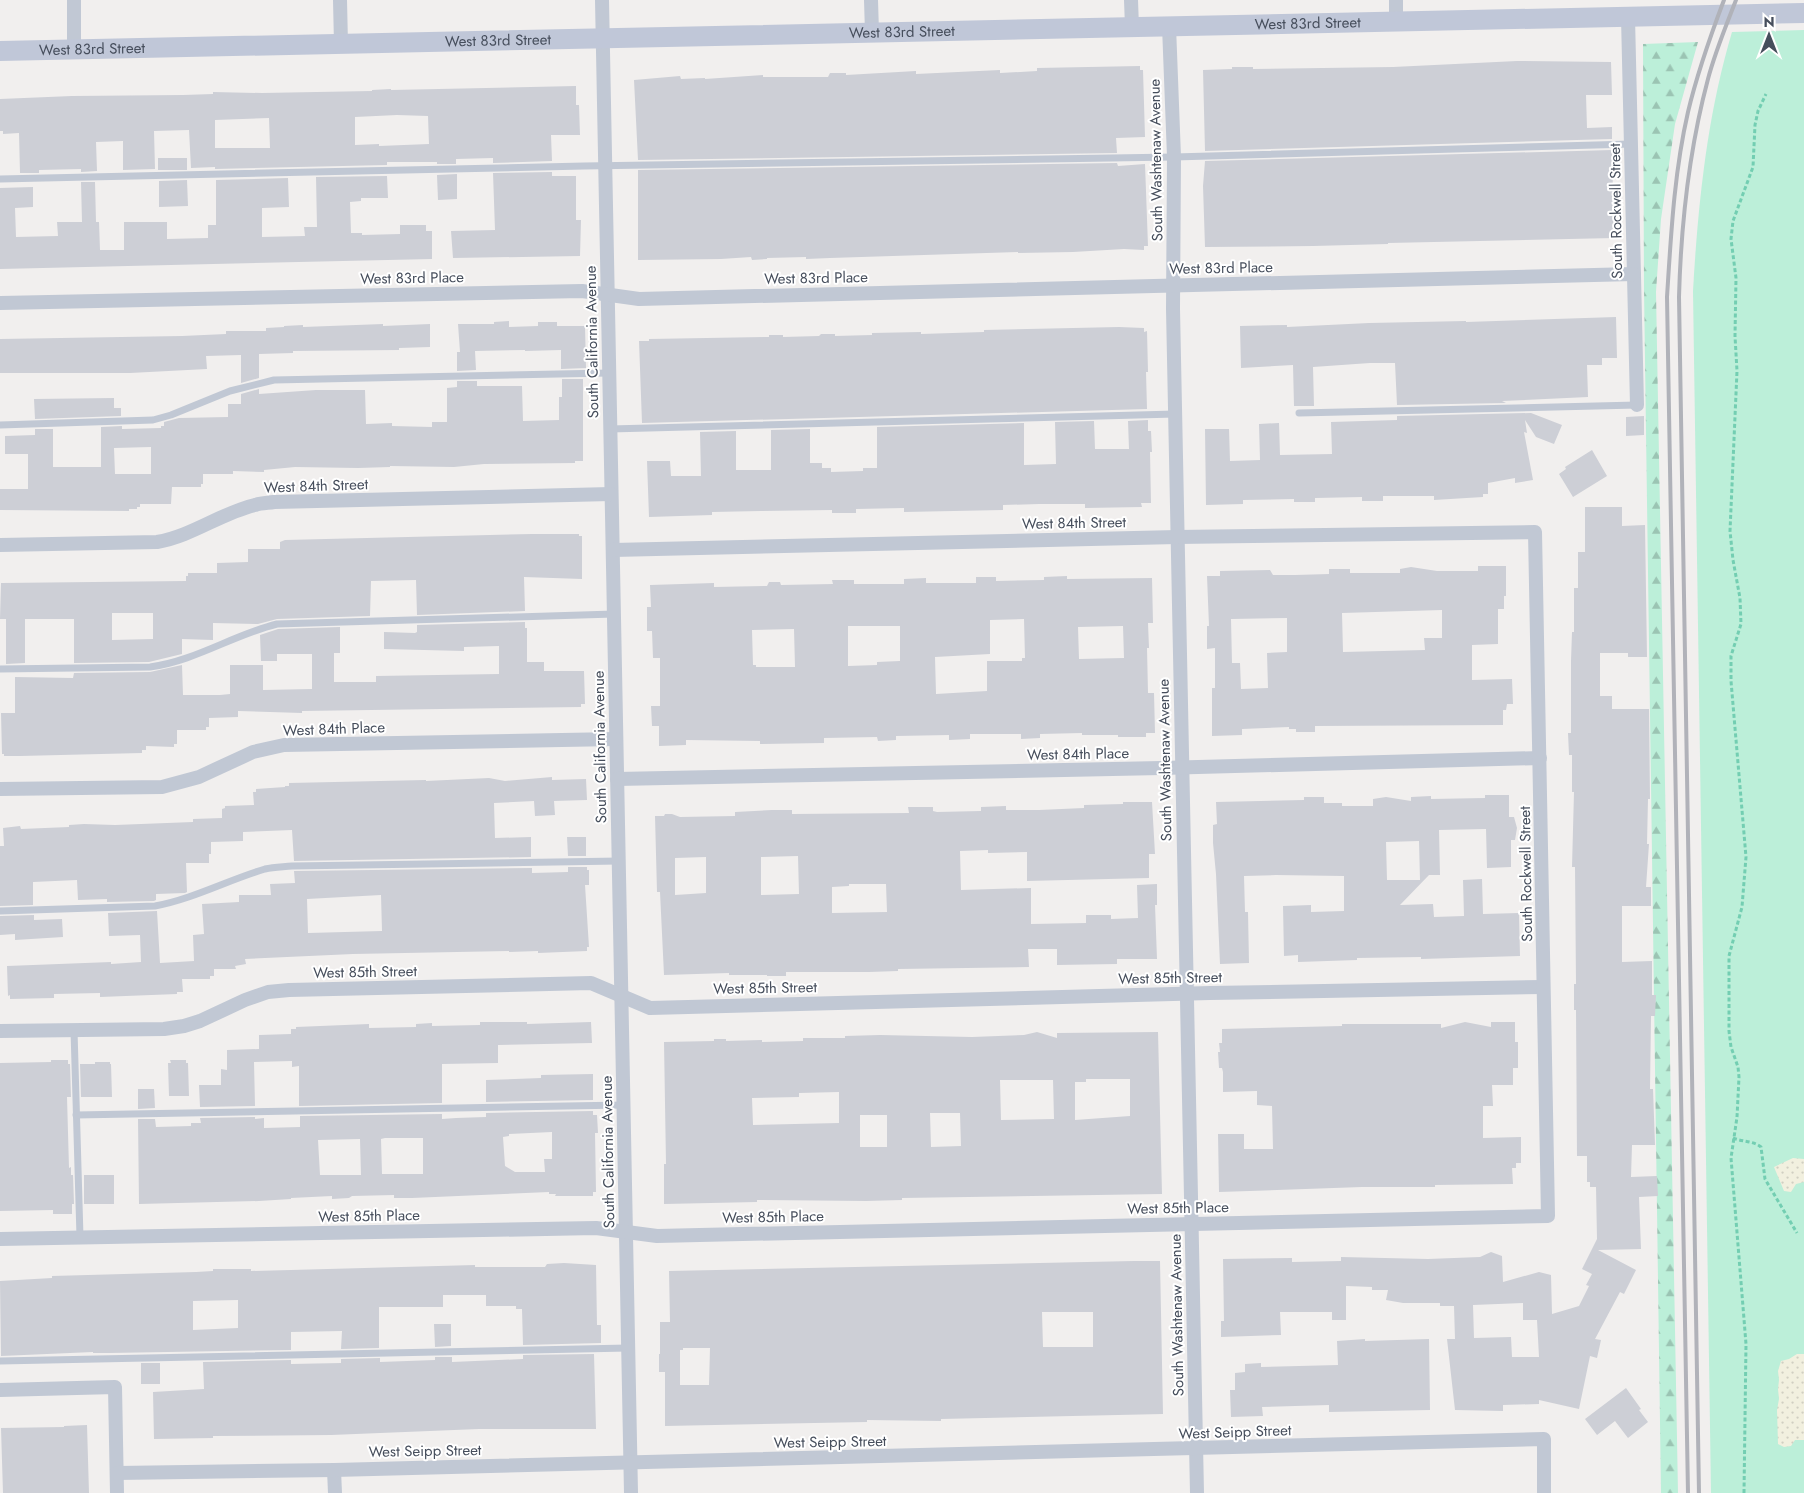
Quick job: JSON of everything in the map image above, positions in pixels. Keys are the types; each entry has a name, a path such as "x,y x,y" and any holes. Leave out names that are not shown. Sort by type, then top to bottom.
{"street":[{"path":"74,0 74,50"},
{"path":"340,0 340,44"},
{"name":"South California Avenue","path":"602,0 631,1493"},
{"path":"871,0 872,32"},
{"path":"1132,0 1132,27"},
{"path":"1396,0 1396,21"},
{"name":"West 83rd Street","path":"0,51 1804,13"},
{"name":"South Rockwell Street","path":"1628,17 1637,405"},
{"name":"South Washtenaw Avenue","path":"1169,26 1174,157 1173,285 1177,537 1197,1493"},
{"name":"West 83rd Place","path":"0,304 582,290 639,299 1634,274"},
{"name":"West 84th Street","path":"0,545 157,542 173,539 256,504 274,502 611,494"},
{"name":"South Rockwell Street","path":"1535,532 1548,1216"},
{"name":"West 84th Street","path":"613,550 1177,537 1535,532"},
{"name":"West 84th Place","path":"0,789 162,787 199,777 252,752 284,745 616,739"},
{"name":"West 84th Place","path":"617,780 1540,758"},
{"name":"West 85th Street","path":"0,1031 184,1026 268,992 289,990 591,983 650,1008 1543,987"},
{"name":"West 85th Place","path":"0,1239 596,1228 657,1236 1548,1216"},
{"path":"0,1390 115,1387 117,1493"},
{"name":"West Seipp Street","path":"117,1473 334,1470 1544,1440 1544,1493"},
{"path":"334,1470 335,1493"}],"lane":[{"path":"0,179 605,166 1174,157 1631,144"},
{"path":"0,425 153,420 171,416 230,391 274,380 609,374"},
{"path":"1299,413 1637,405"},
{"path":"610,429 1175,414"},
{"path":"0,670 150,667 169,664 260,628 277,624 614,614"},
{"path":"0,911 155,906 173,902 267,869 292,866 619,861"},
{"path":"74,1030 80,1237"},
{"path":"76,1115 624,1104"},
{"path":"0,1361 628,1348"}],"path":[{"path":"1744,1493 1746,1344 1731,1158 1737,1117 1739,1077 1729,1032 1729,956 1742,907 1746,858 1731,680 1732,656 1741,624 1740,598 1730,531 1737,371 1735,336 1736,278 1732,239 1733,221 1753,167 1755,125 1758,111 1766,94"},
{"path":"1733,1138 1742,1142 1757,1144 1761,1148 1765,1179 1797,1233"}],"green space":[{"path":"1804,30 1804,1493 1711,1493 1693,291 1695,258 1710,128 1723,64 1732,32"},
{"path":"1698,42 1675,124 1661,219 1656,292 1678,1493 1661,1493 1644,289 1643,44"}],"sand":[{"path":"1793,1158 1804,1159 1804,1182 1796,1184 1791,1192 1784,1191 1774,1167"},
{"path":"1797,1354 1804,1354 1804,1440 1795,1440 1791,1446 1784,1447 1778,1444 1778,1371 1781,1361"}],"building":[{"path":"1517,61 1611,62 1612,95 1586,95 1587,128 1612,127 1612,139 1205,151 1203,70 1232,69 1232,67 1253,67 1253,69 1393,67"},
{"path":"1140,66 1140,70 1143,70 1145,137 1116,138 1117,153 638,160 634,80 680,76 681,79 763,75 763,77 828,77 830,73 846,73 846,75 916,71 916,74 1000,70 1000,73 1037,71 1037,68"},
{"path":"576,86 576,105 579,105 580,135 551,135 552,161 493,163 493,158 456,159 456,164 387,162 387,165 215,169 215,167 191,168 189,130 154,131 155,169 123,170 123,141 96,142 97,171 81,172 81,169 39,170 39,173 20,173 19,133 3,134 3,131 0,131 0,99 183,95 213,94 213,92 262,93","holes":["428,116 429,144 355,145 355,117","269,118 270,148 215,148 215,120"]},
{"path":"1612,150 1614,238 1205,247 1203,186 1205,161"},
{"path":"158,158 187,158 187,170 158,170"},
{"path":"1117,163 1118,166 1145,164 1148,246 1144,246 1144,250 1124,249 806,259 806,257 752,260 751,257 638,260 638,170"},
{"path":"552,172 552,176 576,176 576,220 581,220 580,256 453,258 451,231 495,230 493,173"},
{"path":"457,174 457,199 438,200 437,175"},
{"path":"387,176 388,198 361,198 361,201 350,202 351,233 362,233 362,235 400,234 400,225 426,225 426,231 432,231 432,259 0,269 0,188 33,187 33,207 15,208 16,237 58,236 57,222 82,222 81,182 95,182 96,222 99,222 100,250 124,250 124,222 167,222 167,239 208,238 208,225 216,225 216,180 288,178 289,207 262,208 262,237 305,236 304,227 317,227 316,177"},
{"path":"187,180 188,206 159,207 159,181"},
{"path":"1616,317 1617,358 1602,358 1602,365 1587,365 1588,397 1502,401 1506,403 1397,405 1395,363 1370,363 1313,367 1314,406 1294,406 1293,365 1241,368 1240,326 1287,325 1287,327 1369,323"},
{"path":"509,321 509,327 538,326 538,322 557,322 557,326 585,326 586,368 561,369 561,350 475,351 476,370 457,371 457,352 460,352 458,324 494,324 494,322"},
{"path":"383,324 383,326 430,324 430,347 399,348 399,350 293,351 293,353 259,354 259,378 241,383 241,355 206,356 207,369 130,373 0,373 0,339 182,336 226,334 226,331 266,331 266,328 284,326"},
{"path":"1144,328 1144,332 1147,331 1147,409 642,423 639,341 649,341 649,339 769,337 769,335 783,335 783,337 835,334 835,336 872,335 872,333 921,332 921,334 984,332 984,330"},
{"path":"562,379 583,379 583,461 575,461 575,463 484,464 454,467 295,467 264,470 264,472 233,471 233,474 203,474 203,484 201,484 201,487 172,487 171,504 140,504 140,507 137,507 137,509 129,509 129,511 0,510 0,489 28,489 28,454 5,454 5,436 35,435 35,429 53,429 53,467 101,467 101,427 122,426 122,429 161,428 161,426 164,426 164,422 179,418 228,417 228,404 241,404 241,394 259,389 259,394 316,390 365,390 366,424 392,423 392,426 432,427 432,422 447,422 447,388 457,387 457,381 477,381 477,386 522,386 523,421 559,420 559,397 562,397","holes":["151,447 151,474 115,474 114,448"]},
{"path":"114,398 114,408 121,408 121,416 35,419 34,399"},
{"path":"1531,413 1562,425 1554,444 1536,437 1525,420 1527,433 1524,432 1533,480 1515,483 1515,478 1488,483 1488,494 1483,494 1483,497 1434,500 1434,496 1383,496 1383,501 1362,501 1362,497 1315,498 1315,502 1294,502 1294,499 1243,500 1243,504 1206,505 1205,429 1229,429 1230,461 1260,460 1259,424 1279,423 1280,455 1332,454 1331,422 1397,420 1397,416"},
{"path":"1644,416 1644,435 1626,436 1626,417"},
{"path":"1148,420 1148,431 1151,431 1152,452 1150,452 1151,503 1141,503 1142,507 1085,508 1085,504 1039,504 1003,505 1003,510 904,512 904,508 856,509 856,513 832,513 832,510 761,511 712,512 712,515 649,517 647,461 670,461 671,476 701,476 700,432 736,431 736,470 771,470 771,430 810,429 810,463 822,463 822,468 831,468 831,472 863,471 863,468 877,468 877,427 1024,423 1024,465 1056,464 1055,422 1094,421 1095,449 1129,449 1128,421"},
{"path":"1592,450 1607,476 1573,497 1559,474 1566,469 1565,467"},
{"path":"1585,507 1622,507 1622,526 1645,525 1647,657 1628,657 1628,653 1600,653 1600,696 1612,696 1612,709 1649,709 1650,799 1648,799 1647,844 1649,844 1646,887 1651,887 1651,906 1622,906 1622,962 1652,961 1652,995 1656,995 1655,1016 1651,1016 1650,1089 1653,1089 1655,1145 1632,1145 1631,1177 1657,1176 1658,1196 1639,1197 1641,1249 1598,1250 1636,1270 1624,1294 1620,1292 1595,1339 1601,1340 1597,1358 1590,1356 1579,1409 1539,1400 1539,1404 1503,1405 1503,1411 1455,1410 1447,1339 1455,1339 1454,1306 1440,1306 1440,1303 1403,1303 1386,1300 1388,1290 1372,1290 1372,1287 1346,1286 1346,1320 1332,1320 1332,1312 1280,1312 1281,1335 1221,1337 1221,1321 1224,1321 1223,1259 1292,1258 1292,1262 1341,1261 1341,1257 1428,1259 1480,1257 1491,1252 1502,1256 1503,1282 1539,1272 1551,1275 1552,1314 1579,1306 1589,1286 1586,1285 1592,1274 1582,1269 1597,1239 1596,1187 1590,1187 1590,1182 1587,1182 1587,1156 1577,1156 1576,1010 1574,1010 1574,984 1576,984 1575,867 1572,867 1574,792 1572,792 1572,755 1569,755 1568,733 1571,733 1574,588 1578,588 1578,552 1585,552","holes":["1523,1303 1523,1320 1537,1320 1539,1357 1512,1357 1511,1337 1474,1338 1473,1305"]},
{"path":"579,534 579,536 582,536 582,579 524,577 525,611 417,615 416,580 371,581 370,616 277,619 258,624 213,623 213,640 182,639 182,654 149,662 74,663 74,619 25,619 25,663 6,664 6,619 0,619 1,583 186,581 188,573 217,573 217,563 248,562 248,549 280,549 280,542 285,540","holes":["112,613 153,613 153,639 112,640"]},
{"path":"1478,566 1506,566 1504,609 1498,609 1498,644 1472,645 1472,680 1512,679 1513,704 1507,704 1506,710 1503,710 1503,725 1315,726 1315,732 1296,732 1296,729 1289,729 1289,727 1242,729 1242,735 1212,736 1212,688 1215,688 1215,648 1207,649 1207,626 1209,626 1207,576 1220,576 1220,571 1270,570 1273,575 1329,574 1329,569 1350,569 1350,573 1400,573 1400,569 1411,567 1437,571 1478,571","holes":["1442,610 1442,638 1424,638 1425,650 1343,652 1342,613","1287,618 1287,652 1267,653 1268,688 1241,689 1240,663 1232,663 1231,619"]},
{"path":"1067,576 1067,579 1152,578 1153,623 1148,623 1149,648 1147,648 1148,693 1154,693 1155,733 1146,733 1146,737 1082,735 1082,733 1040,734 1040,738 1021,739 1021,734 970,734 970,739 949,740 949,735 896,736 896,740 878,741 877,737 824,738 824,743 760,744 760,741 686,740 686,745 659,746 659,726 652,726 651,706 660,706 660,658 653,658 652,631 647,631 647,607 651,607 650,585 714,583 714,587 767,586 769,582 780,582 781,585 833,584 832,580 854,580 854,584 904,584 904,579 926,578 926,583 976,583 976,577 996,577 996,581 1044,580 1044,577","holes":["1024,619 1025,658 1022,658 1022,661 987,661 987,691 936,694 935,657 990,654 990,620","848,626 900,626 900,661 877,662 877,665 848,666","1123,626 1124,658 1079,659 1078,627","794,629 795,667 756,667 756,665 753,665 752,630"]},
{"path":"525,622 525,628 527,628 527,662 544,662 544,671 584,671 585,704 581,704 581,707 302,711 302,713 238,711 238,717 209,718 209,727 206,727 206,730 177,730 177,744 174,744 174,747 146,746 146,750 142,750 142,753 20,756 4,756 2,754 1,713 15,713 15,677 73,678 74,673 150,672 182,665 183,695 220,695 230,694 230,665 263,665 263,690 312,689 312,654 277,654 277,661 261,661 260,635 278,629 340,627 340,653 334,653 334,682 376,682 376,676 499,674 499,646 464,647 464,651 384,649 384,632 415,633 417,632 417,625"},
{"path":"552,777 552,780 586,779 587,800 554,801 555,815 535,816 534,801 494,803 495,838 531,837 531,857 294,861 292,830 243,832 243,841 211,842 209,863 186,863 187,892 185,893 156,894 156,900 154,901 107,902 107,899 78,900 77,880 33,882 33,905 0,906 0,846 4,846 3,828 20,826 21,829 69,827 69,825 84,824 115,825 193,822 193,819 222,818 222,809 225,806 254,805 253,792 256,792 256,789 285,787 289,786 289,783 489,778 505,781"},
{"path":"1485,795 1509,795 1509,817 1514,817 1517,828 1515,840 1511,840 1511,867 1487,868 1486,829 1439,830 1440,875 1429,875 1400,905 1433,904 1434,917 1464,916 1463,880 1482,879 1483,914 1519,913 1520,956 1421,959 1421,957 1357,958 1357,960 1298,962 1298,955 1284,956 1283,906 1311,905 1311,912 1344,911 1344,876 1276,875 1244,876 1245,912 1248,912 1249,963 1220,964 1213,843 1213,825 1217,824 1216,802 1304,800 1304,797 1324,797 1324,803 1342,803 1342,806 1373,806 1373,799 1386,797 1411,801 1411,797 1431,796 1431,799 1485,798","holes":["1419,841 1420,880 1387,880 1386,842"]},
{"path":"1123,802 1152,802 1155,854 1149,854 1149,878 1027,881 1027,852 988,853 988,850 960,851 961,890 1031,888 1031,924 1086,923 1086,915 1111,915 1111,919 1138,918 1137,885 1157,884 1157,905 1155,905 1157,959 1117,959 1117,964 1057,965 1057,949 1028,949 1029,967 898,969 898,971 869,972 786,972 786,976 729,975 729,973 664,975 660,892 657,892 655,816 672,814 680,817 735,816 735,812 772,810 792,810 792,814 909,813 908,807 933,807 933,811 937,812 981,811 981,807 1006,806 1006,810 1039,810 1084,808 1084,805 1123,804","holes":["798,856 799,894 761,895 761,857","706,857 706,893 675,895 675,858","849,884 886,884 887,912 832,913 832,887 849,886"]},
{"path":"567,837 586,837 586,856 568,856"},
{"path":"568,867 587,867 587,870 589,870 589,885 585,885 589,947 587,947 587,951 353,954 245,959 246,964 235,966 236,969 214,969 214,976 210,976 210,979 182,979 183,992 177,992 177,994 100,997 100,993 54,994 54,998 10,999 10,995 8,996 7,966 141,962 140,935 109,936 108,913 157,911 160,963 194,961 193,935 204,934 202,904 239,902 239,895 271,895 270,884 295,883 294,871 532,868 532,873 568,872","holes":["381,895 382,931 308,933 307,899"]},
{"path":"34,915 34,920 62,919 63,937 15,940 15,934 0,935 0,916"},
{"path":"480,1022 527,1022 527,1024 591,1022 592,1043 498,1045 498,1063 442,1064 442,1103 299,1106 299,1066 292,1067 292,1061 254,1062 255,1106 200,1107 199,1085 221,1085 221,1069 227,1070 227,1050 259,1049 259,1035 291,1034 291,1029 296,1029 296,1027 369,1024 369,1028 416,1027 416,1024 432,1023 432,1026 480,1025"},
{"path":"1465,1022 1491,1027 1491,1022 1515,1022 1515,1042 1518,1042 1518,1068 1513,1068 1513,1085 1492,1085 1493,1106 1483,1106 1483,1138 1521,1137 1521,1163 1516,1163 1516,1168 1512,1168 1513,1184 1219,1192 1218,1134 1244,1134 1244,1149 1273,1149 1272,1106 1257,1105 1257,1091 1223,1092 1223,1072 1222,1068 1219,1068 1218,1052 1220,1052 1219,1043 1222,1043 1222,1029 1342,1026 1342,1024 1441,1024 1441,1028"},
{"path":"1037,1032 1057,1038 1057,1033 1158,1032 1162,1194 902,1198 902,1200 866,1201 757,1200 757,1202 664,1204 664,1164 666,1164 664,1042 714,1041 714,1039 726,1039 726,1041 762,1040 762,1042 803,1041 803,1038 845,1038 845,1036 880,1035 972,1037 1024,1035","holes":["1086,1079 1130,1079 1130,1116 1075,1120 1075,1082 1086,1082","1000,1080 1053,1080 1054,1119 1001,1120","839,1092 839,1123 753,1125 752,1098 799,1097 799,1093","930,1113 960,1113 961,1146 931,1147","860,1115 887,1115 887,1147 860,1147"]},
{"path":"51,1060 68,1060 68,1064 70,1064 71,1097 67,1097 69,1168 71,1167 71,1175 73,1175 74,1204 72,1204 72,1214 53,1214 53,1210 0,1211 0,1063 51,1062"},
{"path":"170,1060 186,1060 186,1063 188,1063 189,1096 169,1096 168,1063 171,1063"},
{"path":"95,1062 110,1062 111,1064 112,1097 81,1097 80,1064 95,1064"},
{"path":"593,1074 593,1100 486,1102 486,1080 541,1078 541,1075"},
{"path":"138,1089 154,1089 155,1108 138,1109"},
{"path":"593,1111 593,1115 597,1115 598,1133 595,1133 596,1192 593,1192 593,1196 555,1196 556,1194 549,1194 549,1192 412,1198 394,1198 394,1195 352,1196 349,1198 332,1199 332,1196 259,1201 139,1204 138,1119 155,1119 156,1127 191,1126 191,1123 201,1123 200,1118 255,1117 255,1119 264,1118 264,1128 300,1127 300,1116 442,1114 442,1119 486,1117 486,1113","holes":["552,1132 552,1159 544,1159 545,1172 515,1172 505,1166 503,1137 509,1136 509,1134","423,1138 423,1174 382,1174 381,1139","360,1139 361,1175 320,1175 318,1140"]},
{"path":"84,1175 114,1175 114,1204 84,1204"},
{"path":"1160,1261 1163,1414 941,1419 941,1421 867,1420 867,1422 665,1426 665,1372 659,1372 659,1354 660,1322 670,1322 669,1271","holes":["1042,1312 1093,1312 1093,1347 1043,1347","683,1348 710,1348 709,1385 680,1385 680,1350 683,1350"]},
{"path":"547,1264 596,1265 597,1325 601,1325 601,1343 523,1345 522,1309 516,1309 516,1306 486,1306 486,1295 443,1295 443,1307 379,1307 379,1348 341,1349 342,1331 291,1332 291,1350 93,1352 1,1356 0,1281 52,1278 52,1276 196,1272 213,1271 213,1269 251,1269 251,1271 475,1265 475,1267 545,1267","holes":["238,1300 238,1328 193,1330 193,1301"]},
{"path":"434,1324 451,1324 451,1346 435,1347"},
{"path":"1365,1339 1365,1341 1429,1339 1430,1410 1329,1412 1329,1405 1262,1407 1263,1416 1231,1417 1230,1390 1235,1390 1235,1373 1245,1372 1245,1364 1261,1363 1261,1367 1338,1365 1337,1341"},
{"path":"594,1354 596,1429 479,1429 154,1439 153,1392 204,1389 203,1362 291,1360 291,1364 341,1363 341,1359 380,1358 380,1362 435,1360 435,1357 452,1357 452,1362 523,1359 523,1355"},
{"path":"141,1363 160,1363 160,1384 141,1384"},
{"path":"1626,1388 1648,1422 1628,1438 1615,1421 1597,1435 1585,1419"},
{"path":"87,1425 89,1493 3,1493 1,1428"}],"railway":[{"path":"1688,1493 1667,297 1674,204 1683,135 1700,70 1724,0"},
{"path":"1699,1493 1679,297 1687,187 1701,106 1711,69 1736,0"}]}
